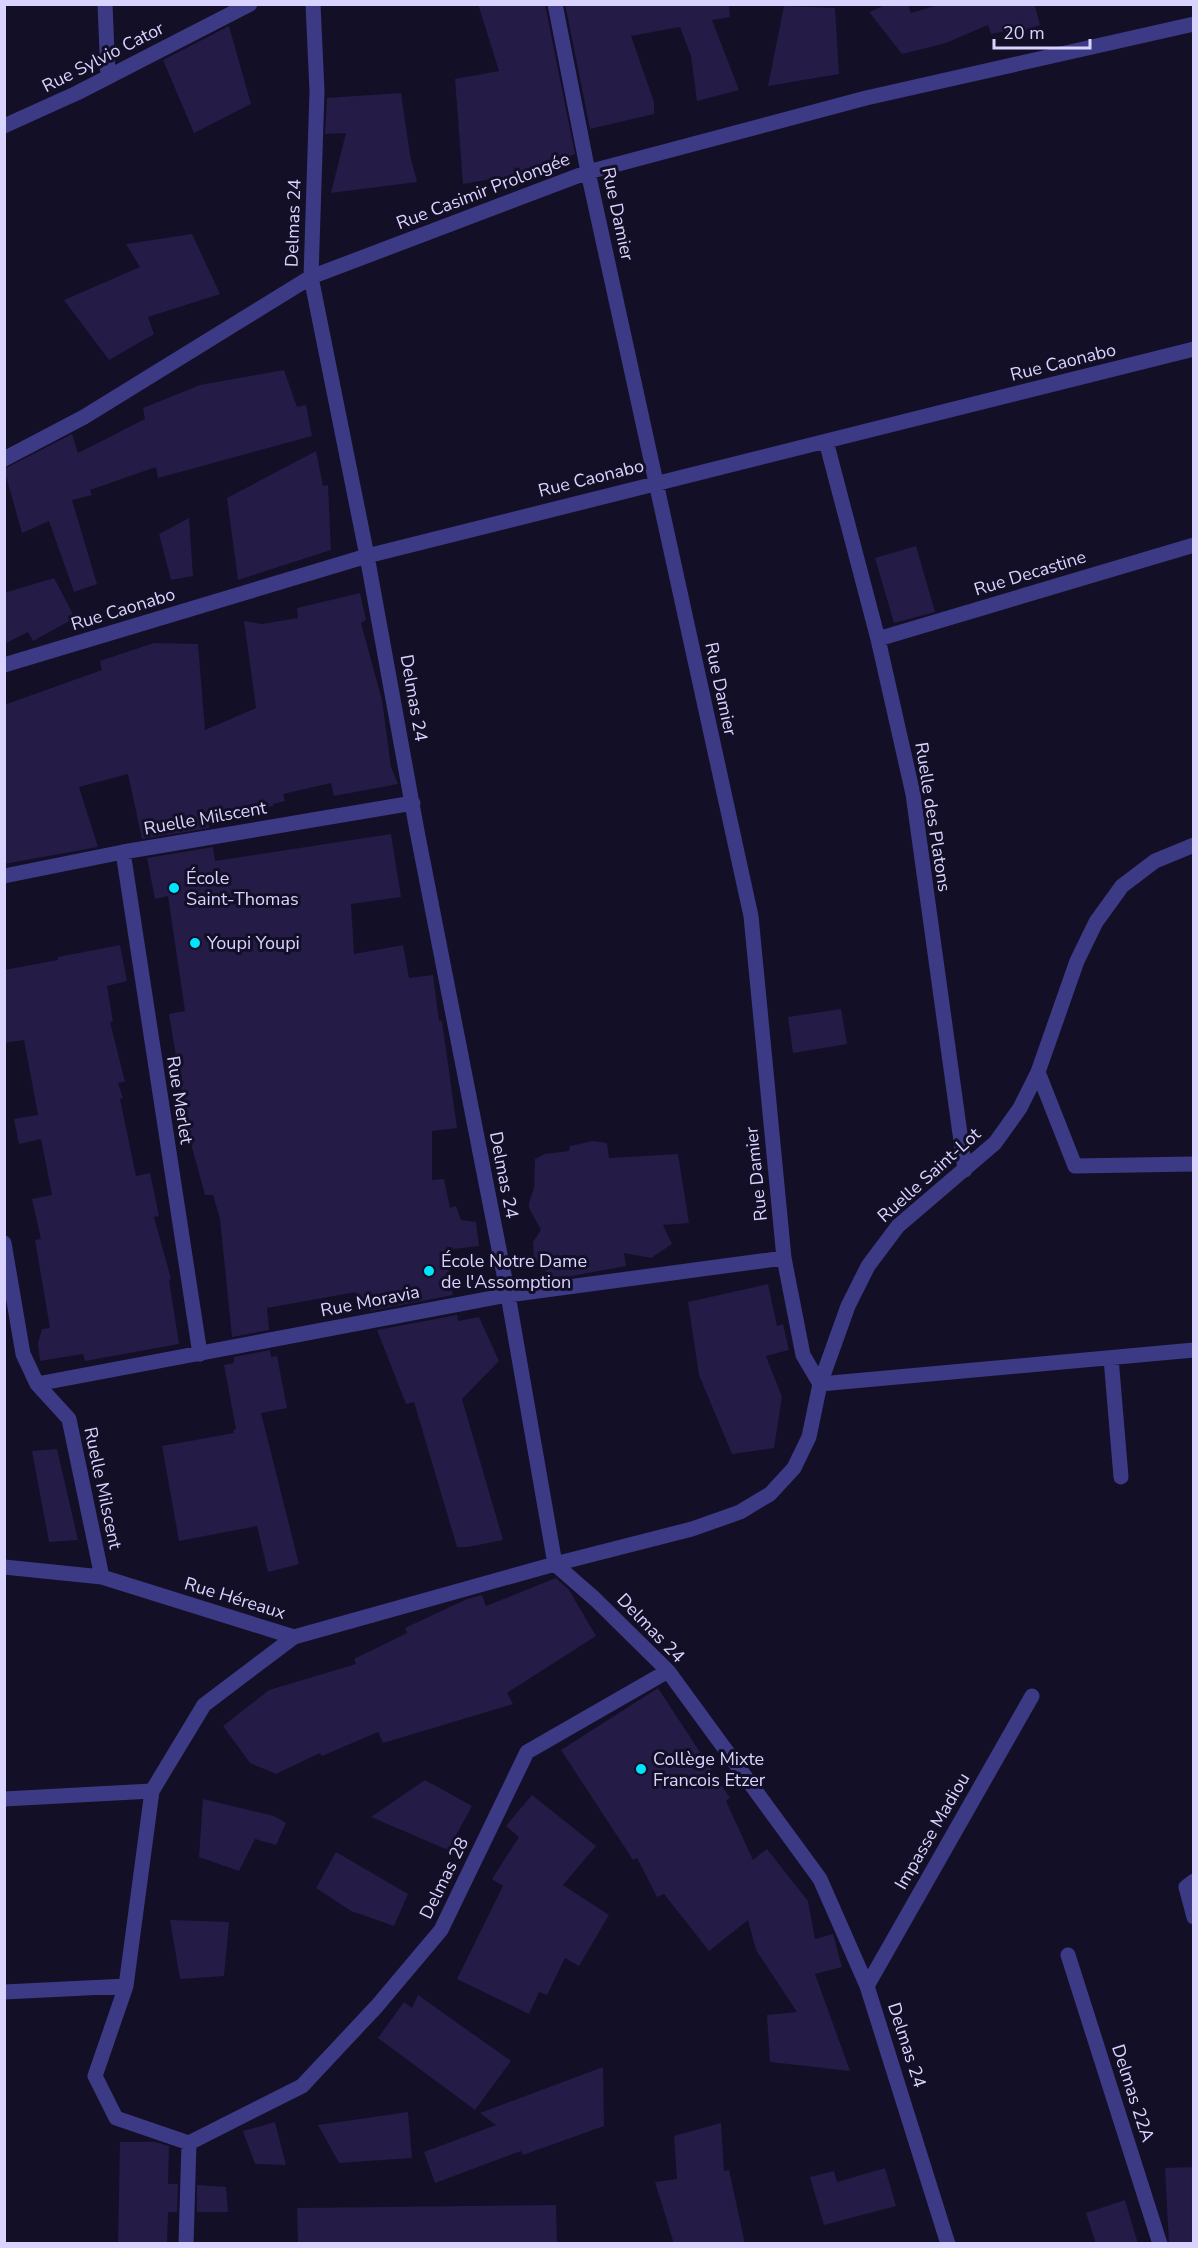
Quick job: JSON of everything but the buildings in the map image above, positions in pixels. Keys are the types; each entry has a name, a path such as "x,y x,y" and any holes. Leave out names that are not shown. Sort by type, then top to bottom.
{"street":[{"path":"105,4 108,77"},
{"name":"Rue Sylvio Cator","path":"4,126 108,77 250,4"},
{"name":"Delmas 24","path":"313,4 316,91 311,277 367,555 419,842 508,1295 555,1564 595,1599 668,1671 820,1879 867,1986 948,2244"},
{"name":"Rue Damier","path":"555,4 588,172 751,916 784,1258 803,1355 820,1384"},
{"name":"Rue Casimir Prolongée","path":"4,459 84,417 311,277 588,172 866,98 1194,24"},
{"name":"Rue Caonabo","path":"4,665 367,555 1194,349"},
{"name":"Ruelle des Platons","path":"826,441 878,639 913,794 964,1170"},
{"name":"Rue Decastine","path":"878,639 1194,545"},
{"name":"Ruelle Milscent","path":"4,876 123,852 413,803"},
{"name":"Ruelle Saint-Lot","path":"555,1564 692,1529 740,1512 770,1494 794,1468 809,1437 820,1384 848,1306 868,1266 898,1226 995,1143 1020,1108 1038,1072 1077,961 1096,922 1122,886 1155,861 1194,845"},
{"name":"Rue Merlet","path":"123,852 200,1354"},
{"path":"1038,1072 1076,1166 1194,1164"},
{"name":"Ruelle Milscent","path":"4,1244 23,1354 37,1384 69,1419 102,1577"},
{"name":"Rue Moravia","path":"37,1384 508,1295 784,1258"},
{"path":"820,1384 1194,1350"},
{"path":"1111,1358 1121,1477"},
{"name":"Rue Héreaux","path":"4,1567 102,1577 294,1636 555,1564"},
{"path":"186,2244 189,2143 116,2118 95,2076 126,1986 152,1791 204,1705 294,1636"},
{"name":"Delmas 28","path":"189,2143 302,2086 377,2006 441,1930 527,1752 668,1671"},
{"name":"Impasse Madiou","path":"867,1986 1032,1696"},
{"path":"4,1799 152,1791"},
{"path":"1190,1884 1194,1917"},
{"name":"Delmas 22A","path":"1068,1955 1160,2244"},
{"path":"4,1992 126,1986"}],"place":[{"name":"École Saint-Thomas","path":"174,888"},
{"name":"Youpi Youpi","path":"195,943"},
{"name":"École Notre Dame de l'Assomption","path":"429,1271"},
{"name":"Collège Mixte Francois Etzer","path":"641,1769"}]}
